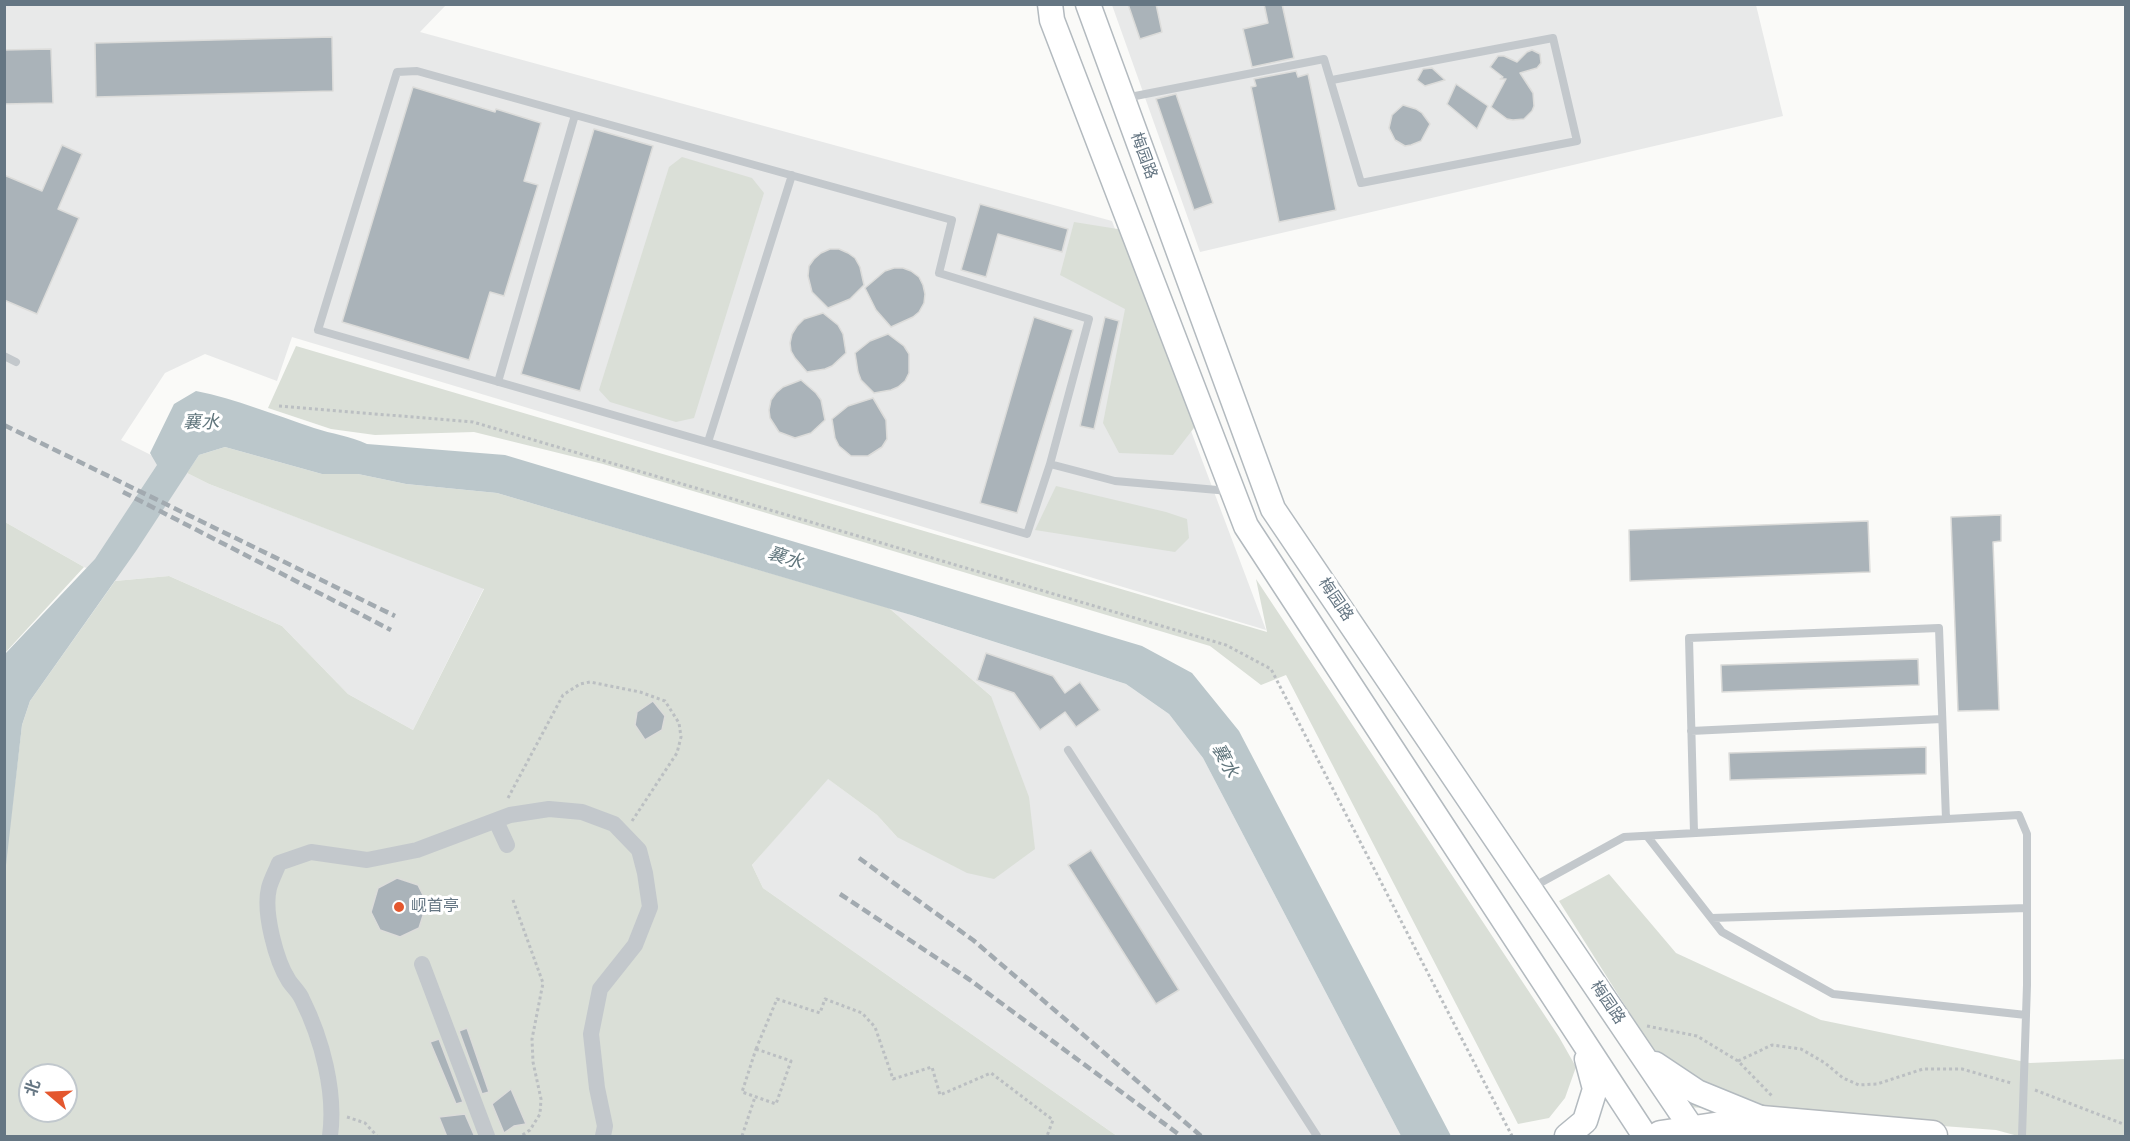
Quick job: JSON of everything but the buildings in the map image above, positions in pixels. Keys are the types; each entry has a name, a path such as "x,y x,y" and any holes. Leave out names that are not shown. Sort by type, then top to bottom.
{"highway":[{"path":"1661,1137 1696,1134 1761,1121 1932,1137"}],"main road":[{"name":"梅园路","path":"1050,4 1052,20 1246,526 1645,1137"},
{"name":"梅园路","path":"1088,4 1273,509 1696,1134"},
{"path":"1567,1137 1586,1121 1595,1089 1581,1039"},
{"path":"1644,1056 1697,1092 1770,1122"}],"street":[{"path":"330,1137 333,1115 321,1045 302,998 295,987 289,983 280,961 268,916 269,889 279,863 311,852 367,860 417,850 510,815 549,809 582,812 614,824 639,850 645,873 650,907 636,945 600,989 591,1034 597,1088 605,1126 603,1137"},
{"path":"496,821 507,844"},
{"path":"422,964 487,1137"}],"lane":[{"path":"1121,99 1324,59 1361,183 1577,141 1554,38 1332,80"},
{"path":"417,71 575,115 952,220 939,273 1089,320 1050,464 1027,534 318,330 397,72 417,71"},
{"path":"498,382 575,115"},
{"path":"708,442 792,176"},
{"path":"4,356 16,362"},
{"path":"1050,464 1115,481 1233,492"},
{"path":"1694,833 1689,638 1939,628 1946,819"},
{"path":"1691,731 1942,719"},
{"path":"1068,750 1317,1137"},
{"path":"1530,888 1624,837 2019,815 2027,834 2026,1015 2022,1137"},
{"path":"1647,836 1722,932 1833,994 2026,1015"},
{"path":"1712,918 2027,908"}],"path":[{"path":"279,406 473,422 1226,645 1271,669 1512,1137"},
{"path":"496,821 563,696 579,684 590,682 640,692 665,701 679,723 681,737 677,753 624,834"},
{"path":"513,900 543,983 532,1039 533,1062 541,1099 540,1114 530,1130 521,1137"},
{"path":"756,1049 791,1061 776,1104 742,1092 756,1049 777,999 820,1013 825,999 862,1013 874,1027 893,1078 932,1067 940,1095 991,1073 1053,1120 1047,1137"},
{"path":"1619,1021 1697,1036 1738,1061 1799,1125"},
{"path":"1738,1061 1772,1045 1801,1049 1825,1063 1843,1078 1859,1085 1877,1084 1923,1069 1962,1069 2023,1086 2126,1125"},
{"path":"742,1137 755,1096"},
{"path":"333,1115 350,1117 366,1123 377,1137"}],"shaded area":[{"path":"5,5 446,5 420,32 1112,221 1266,630 292,337 277,381 205,354 165,373 121,440 209,484 484,588 413,730 348,694 282,626 169,576 115,581 84,567 5,522"},
{"path":"1112,5 1756,5 1783,116 1200,252"},
{"path":"682,157 752,178 764,193 694,418 676,422 610,402 599,390 669,167"},
{"path":"1074,222 1124,230 1197,424 1173,455 1119,453 1103,423 1125,309 1060,275"},
{"path":"296,346 1267,632 1256,579 1559,1037 1576,1067 1565,1098 1549,1118 1518,1124 1286,675 1261,685 1210,646 603,464 474,432 375,435 331,429 268,408"},
{"path":"225,447 322,474 358,474 406,484 497,493 889,608 991,696 1029,797 1035,849 994,879 967,873 897,837 877,815 828,779 752,865 763,888 1117,1136 5,1136 4,874 22,725 30,701 115,581 169,576 282,626 348,694 413,730 484,589 209,484 187,473 199,455"},
{"path":"1056,486 1187,519 1189,538 1175,552 1035,530"},
{"path":"5,522 84,567 5,653"},
{"path":"889,608 1126,684 1169,714 1203,758 1401,1136 1117,1136 763,888 752,865 827,778 877,815 897,837 991,696"},
{"path":"1609,874 1676,953 1821,1020 2030,1063 2125,1059 2125,1136 2018,1136 1996,1130 1689,1107 1559,901"}],"water":[{"name":"襄水","path":"196,391 241,403 367,444 505,455 1142,646 1192,673 1239,731 1451,1136 1401,1136 1203,758 1169,714 1126,684 911,615 497,493 406,484 358,474 322,474 225,447 199,455 136,551 30,701 22,725 5,874 5,654 95,559 157,465 150,453 174,404"}],"railway":[{"path":"4,425 395,616"},
{"path":"123,492 391,630"},
{"path":"859,858 973,940 1201,1136"},
{"path":"840,894 970,980 1181,1136"}],"place":[{"name":"岘首亭","path":"399,907"}]}
